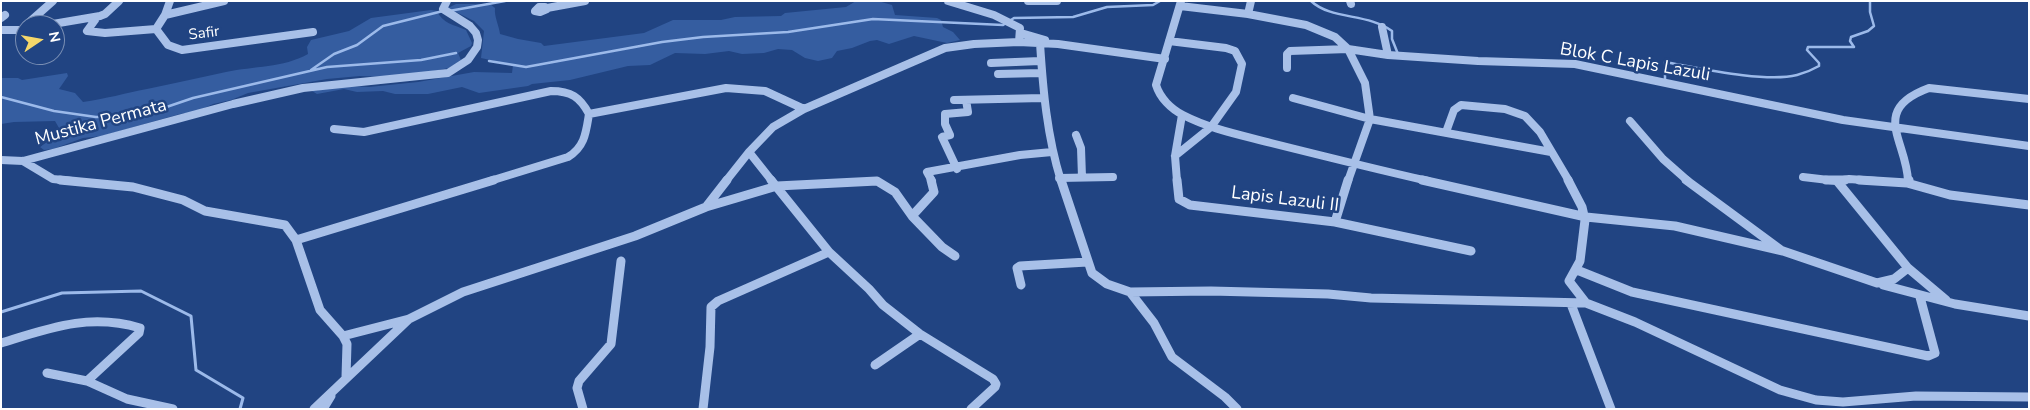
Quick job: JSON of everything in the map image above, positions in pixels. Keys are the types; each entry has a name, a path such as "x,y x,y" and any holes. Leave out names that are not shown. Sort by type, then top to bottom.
{"street":[{"path":"39,15 54,1"},
{"path":"65,23 105,14 118,1"},
{"path":"165,15 170,1"},
{"name":"Safir","path":"223,1 165,15 156,29 164,44 171,48 182,50 313,32"},
{"name":"Mustika Permata","path":"23,161 233,104 303,88 448,73 461,68 471,58 477,47 478,36 466,22 443,10 447,1"},
{"path":"547,8 585,1"},
{"path":"948,1 1006,21 1020,30 1058,44"},
{"path":"1028,1 1057,1"},
{"path":"1248,14 1251,1"},
{"path":"1180,4 1165,60 1156,85 1157,90 1166,102 1182,115 1211,127 1353,164 1586,217 1675,226 1783,251 1920,297 1980,309 2029,316"},
{"name":"Blok C Lapis Lazuli","path":"1180,4 1248,14 1311,27 1335,38 1348,49 1388,55 1575,64 1790,110 2029,146"},
{"path":"65,22 74,17"},
{"path":"92,18 95,20 94,23 87,31 105,33 156,29"},
{"path":"1382,28 1388,55"},
{"path":"1,30 15,29"},
{"path":"1019,42 1020,30"},
{"path":"1169,41 1226,48 1235,51 1241,61 1236,92 1211,127 1175,156"},
{"path":"706,207 749,152 773,127 804,109 945,48 974,44 1040,43 1165,60"},
{"path":"1040,43 1043,98 1052,152 1059,178 1087,262 1092,273 1107,284 1130,292 1211,291 1328,294 1371,298 1586,303 1635,322 1780,390 1816,400 1843,402 1916,396 2029,397"},
{"path":"1287,68 1287,54 1290,51 1348,49 1365,83 1370,119 1353,164 1335,222"},
{"path":"992,63 1040,61"},
{"path":"998,74 1041,73"},
{"path":"589,114 726,88 765,91 804,109"},
{"path":"1906,183 1909,180 1894,127 1900,106 1918,92 1926,89 1944,89 2029,98"},
{"path":"296,240 568,157 580,150 584,144 589,114 579,97 569,92 552,91 372,130 358,132 334,129"},
{"path":"954,100 1043,98"},
{"path":"1293,98 1370,119 1551,152"},
{"path":"957,168 942,137 950,135 945,114 968,112 966,100"},
{"path":"1446,132 1453,110 1455,106 1460,104 1516,112 1532,120 1569,179 1586,217 1582,258 1570,281 1586,303"},
{"name":"Lapis Lazuli II","path":"1182,115 1175,156 1179,199 1186,203 1195,206 1335,222 1471,251"},
{"path":"1630,121 1663,159 1700,191 1783,251"},
{"path":"1076,135 1081,148 1082,177"},
{"path":"749,152 829,252 869,289 882,305 920,334 995,381 995,387 971,409"},
{"path":"912,216 934,192 931,178 927,172 957,168 1016,155 1052,152"},
{"path":"1,160 23,161"},
{"name":"Mustika Permata","path":"23,161 58,180 133,187 183,200 204,212 282,223 287,226 296,240 320,310 343,336"},
{"path":"1059,178 1114,177"},
{"path":"1803,177 1837,181 1849,179 1906,183 1950,195 2029,206"},
{"path":"346,377 347,344 343,336 409,319 463,292 635,236 706,207 777,186 877,181 895,192 912,216 942,248 955,256"},
{"path":"1837,181 1908,268 1948,302"},
{"path":"703,409 710,347 711,308 718,301 829,252"},
{"path":"583,409 577,388 578,381 612,344 621,261"},
{"path":"1021,285 1017,268 1020,266 1087,262"},
{"path":"1877,283 1891,282 1902,276 1908,268"},
{"path":"1577,270 1632,292 1928,356 1935,352 1920,297"},
{"path":"1130,292 1154,323 1172,357 1225,397 1237,409"},
{"path":"1571,304 1611,409"},
{"path":"314,409 346,377 387,343 409,319"},
{"path":"1,343 87,320 128,323 140,328 139,333 86,381"},
{"path":"875,365 920,334"},
{"path":"47,373 86,381 127,399 173,409"},
{"path":"323,409 334,391"}],"shaded area":[{"path":"856,1 878,1 892,5 895,15 937,18 941,20 943,27 953,32 960,40 947,43 914,36 889,44 877,40 870,41 837,51 832,58 818,61 805,58 792,50 778,49 764,53 742,54 729,51 705,54 675,53 650,65 628,66 570,80 479,93 462,87 428,94 395,94 383,91 357,92 344,89 317,94 312,91 347,86 369,87 418,82 474,72 512,73 513,65 481,58 484,31 474,21 448,8 456,4 490,4 495,8 500,34 541,43 544,46 644,33 673,20 721,20 735,17 781,16 785,13 846,7"},
{"path":"431,10 437,11 449,23 466,30 472,43 471,46 458,53 461,60 449,68 390,77 360,76 327,79 248,93 231,100 213,104 198,111 180,114 102,136 83,138 53,149 44,150 40,147 65,129 59,128 55,121 1,124 1,78 18,78 22,80 67,73 68,76 59,89 75,93 83,102 91,101 226,72 289,62 308,54 307,47 311,40 349,31 371,18"}],"waterway":[{"path":"449,11 505,1"},
{"path":"489,61 526,67 662,42 703,37 788,32 873,19 1003,25 1014,18 1073,17 1107,7 1153,5 1160,1"},
{"path":"1311,1 1329,11 1372,21 1392,31 1392,39 1398,54"},
{"path":"1665,83 1665,62 1750,76 1784,77 1808,71 1819,66 1819,63 1807,50 1808,47 1854,47 1850,41 1851,37 1868,31 1874,26 1870,12 1870,1"},
{"path":"311,70 334,54 357,45 383,26 443,11"},
{"path":"1,97 54,111 96,117 140,116 193,98 327,67 421,60 456,53"},
{"path":"1,312 62,293 141,291 191,316 196,370 243,398 240,409"}]}
